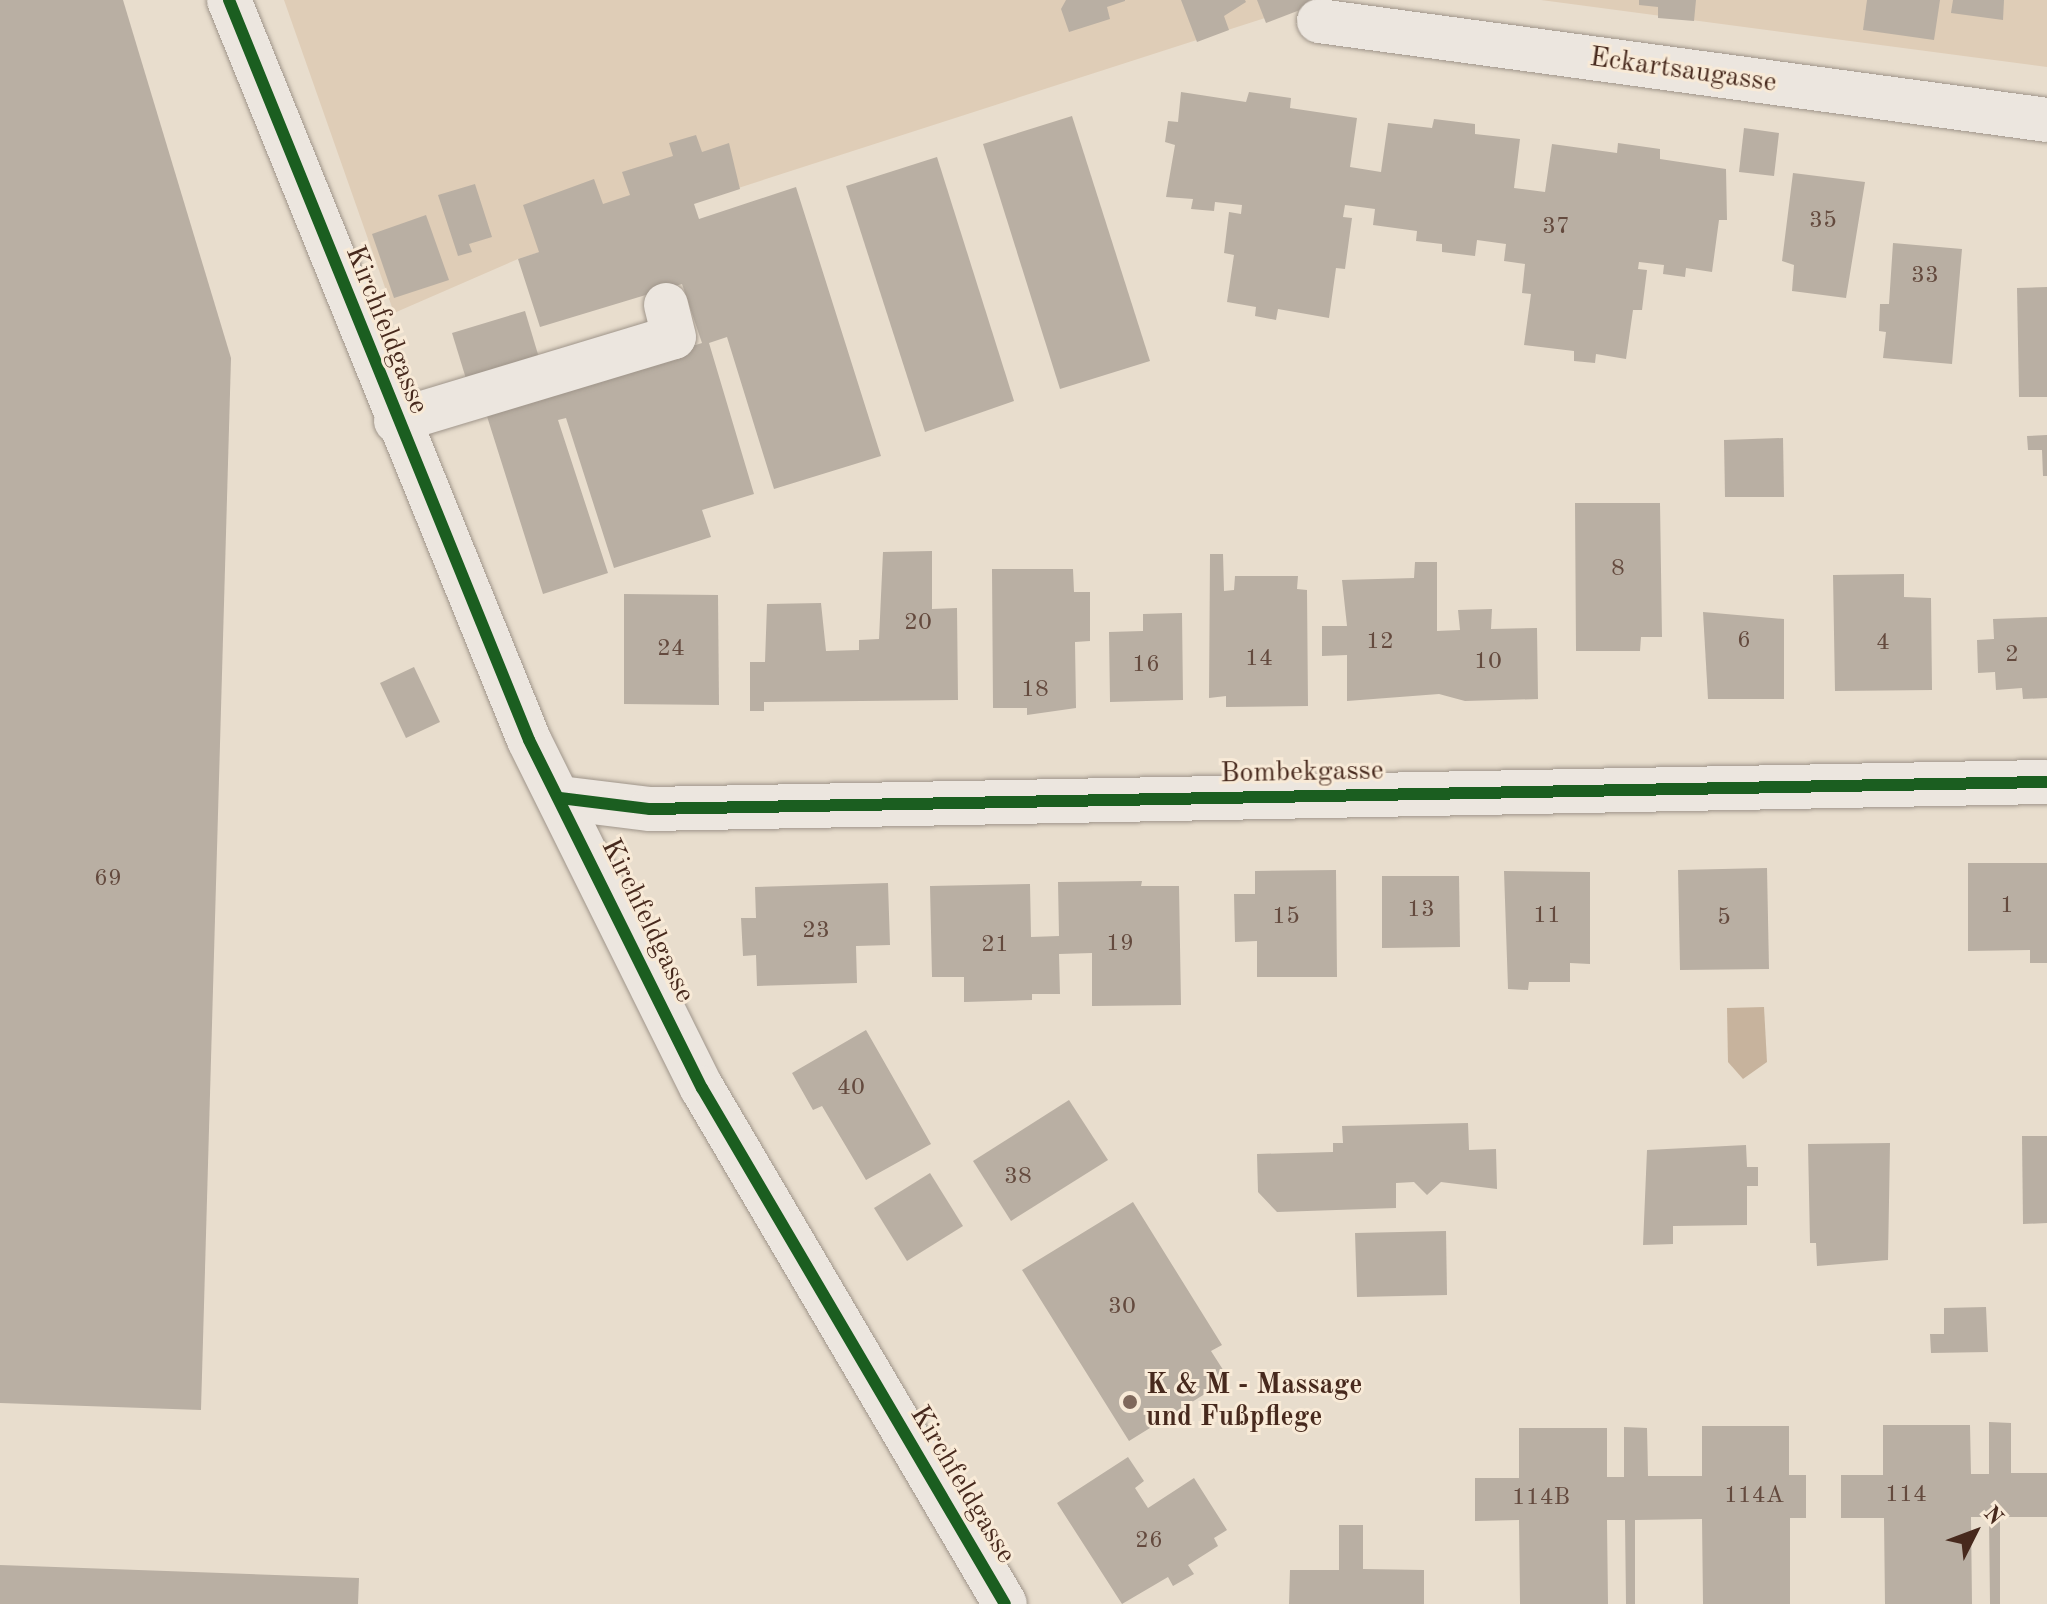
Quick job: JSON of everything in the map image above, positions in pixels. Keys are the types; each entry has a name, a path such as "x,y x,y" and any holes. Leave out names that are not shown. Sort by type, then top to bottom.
{"street":[{"name":"Kirchfeldgasse","path":"229,0 493,661 702,1088 1005,1604"},
{"name":"Eckartsaugasse","path":"1319,21 2047,120"},
{"path":"396,421 674,337 666,305"},
{"name":"Bombekgasse","path":"560,798 650,809 2047,782"}],"shaded area":[{"path":"284,0 1321,0 518,259 394,313"},
{"path":"1541,0 2047,0 2047,67"},
{"path":"1764,1007 1767,1062 1743,1079 1728,1062 1727,1008"}],"building":[{"path":"0,0 123,0 231,358 201,1410 0,1403"},
{"path":"1066,0 1125,1 1107,7 1110,19 1069,32 1061,9"},
{"path":"1181,0 1246,2 1224,16 1229,30 1197,42"},
{"path":"1257,0 1326,0 1266,23"},
{"path":"1639,0 1696,0 1694,21 1658,18 1658,7 1639,5"},
{"path":"1867,0 1940,0 1934,40 1863,30"},
{"path":"1953,0 2004,0 2003,20 1951,13"},
{"path":"1181,92 1246,102 1249,92 1291,98 1290,108 1357,118 1350,167 1381,172 1388,123 1432,128 1434,119 1475,124 1475,134 1520,139 1514,188 1545,192 1552,144 1617,153 1618,143 1660,149 1660,159 1726,169 1727,220 1719,220 1712,272 1686,268 1685,277 1663,274 1664,265 1639,262 1638,269 1647,270 1642,310 1633,310 1626,359 1596,354 1595,363 1574,361 1574,351 1524,345 1531,294 1522,293 1525,264 1504,261 1506,244 1477,240 1475,256 1442,252 1442,244 1416,241 1417,231 1373,225 1375,209 1345,205 1343,217 1352,218 1345,269 1336,268 1329,318 1278,309 1276,320 1255,316 1256,307 1227,302 1234,255 1224,253 1229,212 1241,214 1242,205 1215,202 1214,211 1191,209 1193,199 1166,197 1175,145 1165,142 1168,121 1178,122"},
{"path":"1072,116 1150,361 1060,389 983,144"},
{"path":"1744,128 1779,133 1774,176 1739,172"},
{"path":"696,135 702,152 729,143 740,189 694,204 699,219 796,187 881,456 774,489 727,337 709,343 754,494 702,510 711,537 614,568 566,418 558,420 608,573 543,594 485,410 702,343 682,284 540,327 518,259 539,252 523,205 594,179 603,204 630,195 622,172 673,156 669,143"},
{"path":"937,157 1014,401 925,432 846,186"},
{"path":"1793,173 1865,182 1846,298 1792,291 1794,265 1782,261"},
{"path":"475,184 492,237 469,244 472,252 458,256 438,195"},
{"path":"426,215 449,280 394,298 372,234"},
{"path":"1893,243 1962,249 1952,364 1883,358 1886,332 1879,331 1880,304 1889,304"},
{"path":"2047,287 2047,397 2019,397 2017,288"},
{"path":"525,311 540,361 467,382 452,333"},
{"path":"2047,435 2047,476 2043,476 2042,450 2028,450 2027,436"},
{"path":"1783,438 1784,497 1725,497 1724,440"},
{"path":"1575,503 1660,503 1662,637 1641,637 1640,651 1576,651"},
{"path":"932,551 932,609 957,608 958,700 764,702 764,711 750,711 750,662 765,662 767,604 821,603 826,651 859,650 859,640 879,639 883,552"},
{"path":"1210,554 1223,554 1224,591 1234,590 1235,576 1298,576 1297,589 1307,590 1308,706 1226,707 1226,696 1209,698"},
{"path":"1415,562 1437,562 1437,631 1460,630 1458,610 1492,609 1491,629 1537,628 1538,699 1465,701 1439,694 1347,701 1347,655 1322,656 1322,626 1347,626 1342,580 1414,578"},
{"path":"992,569 1073,569 1074,592 1090,592 1090,641 1075,642 1076,708 1027,715 1027,708 993,708"},
{"path":"1904,574 1904,597 1931,598 1932,690 1835,691 1833,575"},
{"path":"624,594 718,595 719,705 624,704"},
{"path":"1703,612 1784,619 1784,699 1708,699"},
{"path":"1182,613 1183,700 1110,702 1109,632 1143,631 1143,614"},
{"path":"2047,617 2047,698 2023,699 2022,688 1996,690 1995,672 1978,673 1977,640 1994,639 1993,619"},
{"path":"414,667 440,722 406,738 380,683"},
{"path":"1968,863 2047,863 2047,963 2030,963 2030,950 1968,951"},
{"path":"1767,868 1769,969 1680,970 1678,870"},
{"path":"1336,870 1337,977 1257,977 1257,941 1235,942 1234,894 1255,894 1255,871"},
{"path":"1504,871 1590,872 1590,964 1570,963 1570,982 1529,982 1528,990 1508,989"},
{"path":"1382,876 1459,876 1460,947 1382,948"},
{"path":"1142,881 1141,886 1179,886 1181,1005 1092,1006 1092,953 1059,954 1060,994 1032,994 1032,1000 964,1002 964,977 932,977 930,886 1030,884 1031,937 1059,936 1058,882"},
{"path":"888,883 890,945 856,946 857,983 757,986 756,955 743,956 741,918 756,918 755,887"},
{"path":"866,1030 931,1144 866,1180 822,1106 813,1110 792,1073"},
{"path":"1069,1100 1108,1160 1011,1221 973,1161"},
{"path":"1468,1123 1469,1150 1496,1149 1497,1189 1441,1182 1427,1195 1414,1182 1396,1183 1396,1208 1277,1212 1258,1192 1257,1154 1333,1152 1333,1143 1343,1143 1342,1126"},
{"path":"2022,1136 2047,1136 2047,1223 2023,1224"},
{"path":"1890,1143 1888,1260 1817,1266 1816,1243 1810,1243 1808,1144"},
{"path":"1746,1145 1747,1167 1758,1167 1758,1186 1747,1186 1747,1225 1673,1226 1673,1244 1643,1245 1647,1150"},
{"path":"930,1173 963,1226 907,1261 874,1208"},
{"path":"1133,1202 1222,1345 1211,1351 1229,1379 1129,1441 1022,1270"},
{"path":"1446,1231 1447,1295 1357,1297 1355,1233"},
{"path":"1986,1307 1988,1352 1931,1353 1930,1334 1944,1334 1944,1308"},
{"path":"1989,1422 2011,1423 2011,1473 2047,1473 2047,1517 2000,1517 2000,1604 1990,1604 1989,1517 1971,1517 1972,1604 1885,1604 1884,1518 1841,1518 1841,1475 1883,1475 1883,1425 1970,1425 1971,1474 1989,1474"},
{"path":"1702,1426 1789,1426 1789,1475 1806,1475 1806,1518 1790,1518 1790,1604 1703,1604 1702,1519 1635,1520 1635,1604 1626,1604 1625,1520 1607,1520 1608,1604 1520,1604 1519,1520 1475,1521 1475,1478 1519,1478 1519,1428 1607,1428 1607,1477 1624,1477 1624,1427 1647,1428 1648,1476 1702,1476"},
{"path":"1128,1457 1144,1481 1135,1488 1148,1508 1194,1478 1227,1530 1214,1538 1218,1546 1188,1565 1194,1574 1173,1586 1168,1577 1122,1604 1057,1503"},
{"path":"1339,1525 1363,1525 1363,1569 1424,1570 1424,1604 1289,1604 1290,1570 1339,1570"},
{"path":"0,1565 359,1578 358,1604 0,1604"}],"cycle path":[{"path":"229,0 529,740 702,1088 1005,1604"},
{"path":"560,798 650,809 2047,782"}],"place":[{"name":"K & M - Massage und Fußpflege","path":"1130,1402"}]}
